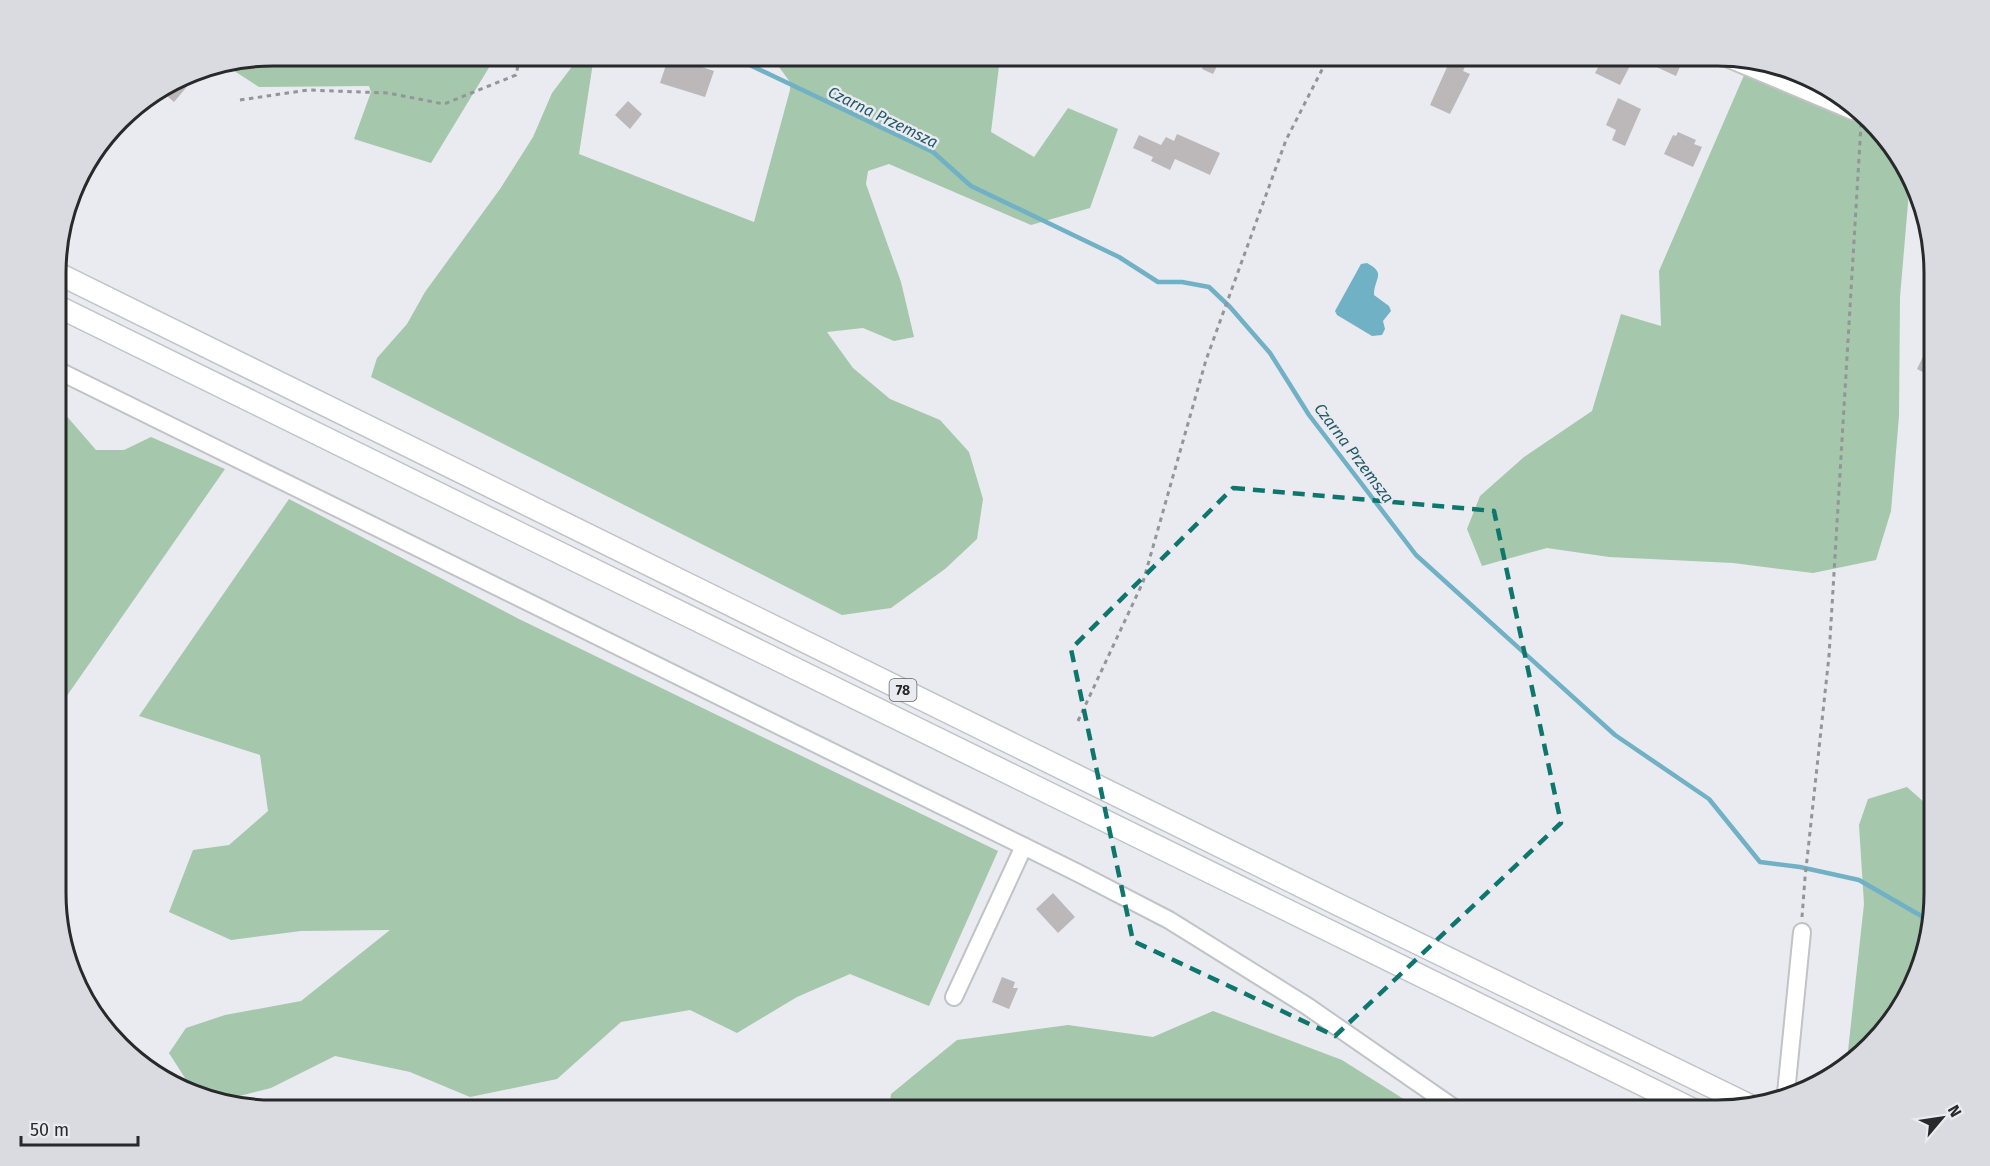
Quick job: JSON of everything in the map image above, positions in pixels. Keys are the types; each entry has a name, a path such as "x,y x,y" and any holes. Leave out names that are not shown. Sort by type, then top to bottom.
{"main road":[{"name":"78","path":"66,277 1737,1099"},
{"name":"78","path":"66,310 1674,1100"}],"street":[{"path":"1756,70 1835,103"},
{"path":"66,374 1024,846 1169,920 1307,1006 1442,1100"},
{"path":"954,997 1024,846"},
{"path":"1786,1088 1802,932"}],"path":[{"path":"240,100 308,90 388,93 444,104 516,75 518,66"},
{"path":"1078,721 1143,582 1206,360 1286,140 1324,66"},
{"path":"1802,932 1805,878 1829,656 1861,125"}],"highlighted area":[{"path":"1233,488 1494,511 1561,823 1335,1036 1133,941 1071,649"}],"green space":[{"path":"273,66 490,66 431,163 354,139 371,92 369,86 259,87 233,70"},
{"path":"572,66 592,66 579,154 754,222 790,90 790,82 778,66 999,66 991,132 1034,157 1068,108 1118,129 1090,208 1031,225 889,164 868,171 866,184 901,282 914,337 894,341 863,328 827,332 853,368 890,399 940,420 969,452 983,499 977,539 945,569 891,608 842,615 371,377 377,358 407,324 425,292 500,189 533,137 552,93"},
{"path":"1745,73 1838,106 1863,127 1881,147 1896,169 1909,196 1900,297 1899,416 1891,511 1876,560 1813,573 1733,563 1609,557 1547,548 1482,566 1467,529 1480,496 1524,457 1592,411 1621,314 1661,326 1659,271"},
{"path":"66,415 96,450 124,450 151,437 225,469 66,697"},
{"path":"289,499 519,619 998,851 929,1006 850,974 797,997 737,1033 690,1010 621,1022 557,1079 470,1097 410,1072 335,1056 271,1088 238,1096 219,1093 187,1080 169,1053 186,1028 225,1015 301,1001 390,930 301,931 231,940 169,912 193,850 229,845 268,811 260,755 139,716"},
{"path":"1907,787 1924,802 1924,907 1917,947 1896,997 1881,1019 1848,1053 1864,904 1859,825 1868,799"},
{"path":"1213,1011 1342,1060 1405,1100 890,1100 891,1094 957,1040 1068,1025 1153,1037"}],"water":[{"path":"1367,263 1378,273 1374,295 1389,306 1391,311 1383,321 1385,329 1382,335 1372,336 1337,315 1335,311 1361,264"}],"building":[{"path":"666,66 699,66 714,71 705,97 660,83"},
{"path":"1203,66 1217,66 1213,74 1202,69"},
{"path":"1448,66 1465,66 1463,71 1470,74 1450,114 1430,105"},
{"path":"1599,66 1630,66 1620,85 1595,73"},
{"path":"1654,66 1680,66 1676,76"},
{"path":"190,84 174,102 167,96"},
{"path":"1618,98 1641,109 1625,146 1612,140 1616,130 1606,125"},
{"path":"628,101 642,114 630,129 615,115"},
{"path":"1678,132 1696,140 1694,144 1702,147 1693,167 1664,154 1673,135 1676,136"},
{"path":"1177,134 1220,153 1210,175 1175,159 1170,170 1151,161 1153,157 1133,148 1139,135 1161,145 1166,137 1174,141"},
{"path":"1924,355 1924,373 1917,369"},
{"path":"1053,893 1075,917 1058,933 1036,909"},
{"path":"1002,977 1015,982 1013,988 1018,988 1009,1009 992,1002"}],"waterway":[{"name":"Czarna Przemsza","path":"752,66 933,152 971,186 1119,257 1158,282 1182,282 1209,287 1230,307 1270,353 1309,415 1416,555 1615,735 1709,799 1760,862 1800,867 1859,880 1923,917"}]}
